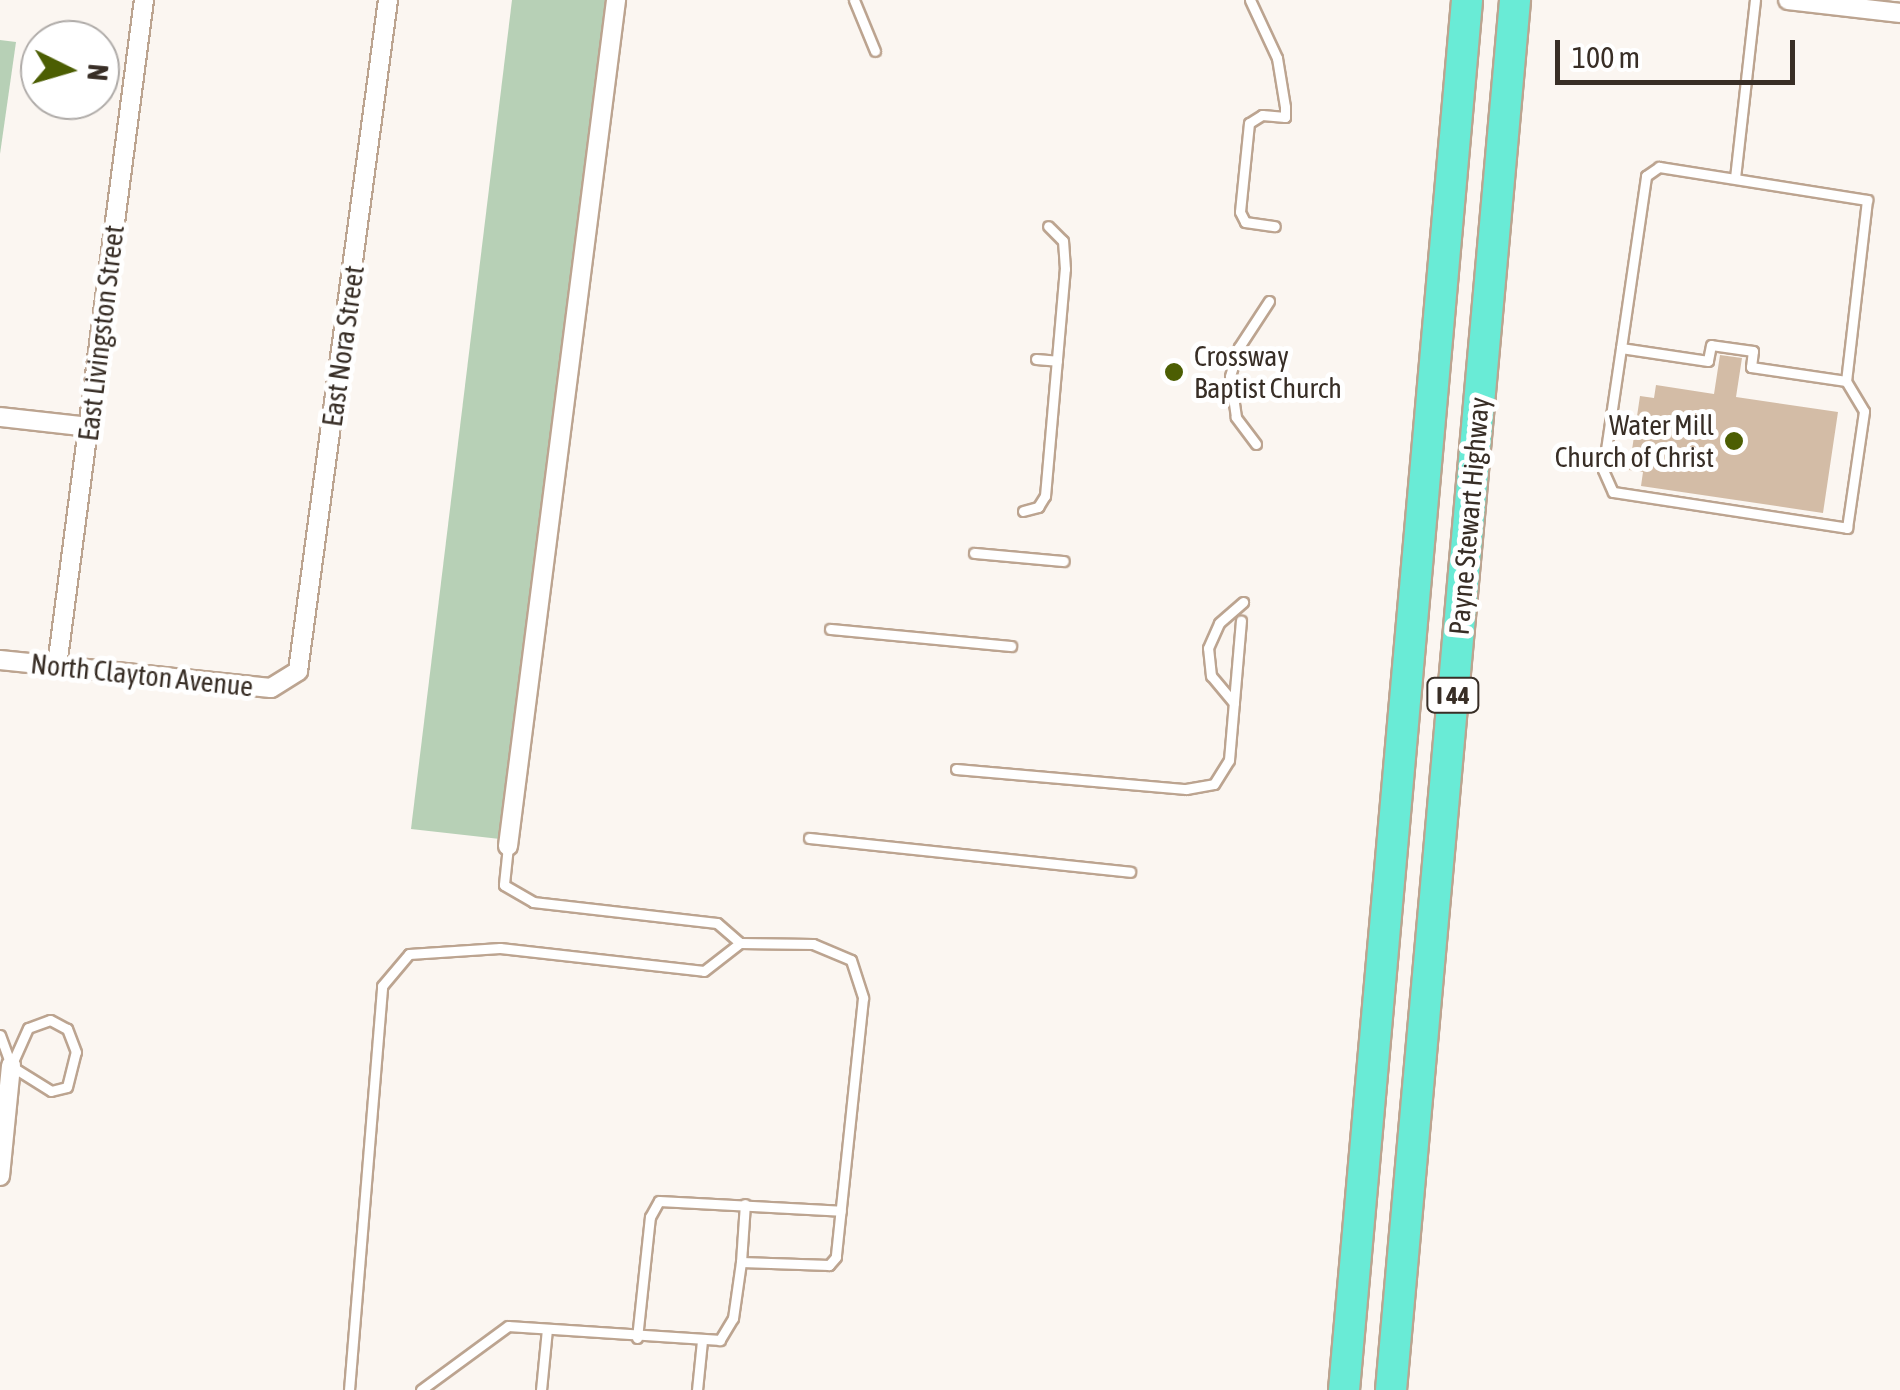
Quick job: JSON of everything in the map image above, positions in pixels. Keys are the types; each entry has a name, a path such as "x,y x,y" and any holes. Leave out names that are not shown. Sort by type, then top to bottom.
{"highway":[{"name":"Payne Stewart Highway","path":"1344,1390 1467,0"},
{"name":"Payne Stewart Highway","path":"1391,1390 1514,0"}],"street":[{"name":"East Livingston Street","path":"57,666 144,0"},
{"name":"East Nora Street","path":"284,685 300,666 388,0"},
{"path":"508,846 616,0"},
{"path":"1788,0 1900,13"},
{"path":"0,417 89,427"},
{"name":"North Clayton Avenue","path":"0,660 284,685"},
{"path":"0,1176 6,1067"}],"lane":[{"path":"854,0 875,51"},
{"path":"1250,0 1277,58 1284,118 1252,120 1244,162 1242,220 1275,226"},
{"path":"1735,178 1755,0"},
{"path":"1660,167 1869,202 1846,382 1864,410 1847,528 1613,492 1602,470 1621,348 1647,173 1660,167"},
{"path":"1022,511 1038,507 1045,496 1065,253 1058,232 1048,226"},
{"path":"1256,444 1236,418 1230,376 1239,347 1269,301"},
{"path":"1621,348 1713,363 1710,344 1753,351 1746,367 1846,382"},
{"path":"1036,359 1057,361"},
{"path":"974,553 1064,561"},
{"path":"1234,703 1211,676 1208,648 1219,623 1242,602"},
{"path":"956,769 1204,787 1227,770 1241,621"},
{"path":"830,629 1011,646"},
{"path":"809,838 1130,872"},
{"path":"508,846 504,885 533,902 717,923 740,943"},
{"path":"349,1390 382,986 408,954 500,948 704,970 740,943 813,944 839,952 858,973 863,998 836,1257 829,1266 741,1262"},
{"path":"50,1020 67,1029 76,1052 66,1087 51,1091 6,1067 28,1028 50,1020"},
{"path":"0,1035 6,1067"},
{"path":"636,1338 653,1206 674,1198 841,1211"},
{"path":"422,1390 508,1326 636,1338 720,1340 729,1330 741,1262 745,1204"},
{"path":"541,1390 548,1329"},
{"path":"697,1390 702,1341"}],"green space":[{"path":"512,0 606,0 500,839 411,829"},
{"path":"0,40 16,42 0,154"}],"building":[{"name":"Water Mill Church of Christ","path":"1720,355 1742,358 1736,397 1838,412 1823,513 1641,486 1643,472 1629,470 1640,396 1654,398 1656,385 1714,394"}],"place":[{"name":"Crossway Baptist Church","path":"1174,372"},
{"name":"Water Mill Church of Christ","path":"1734,441"}]}
